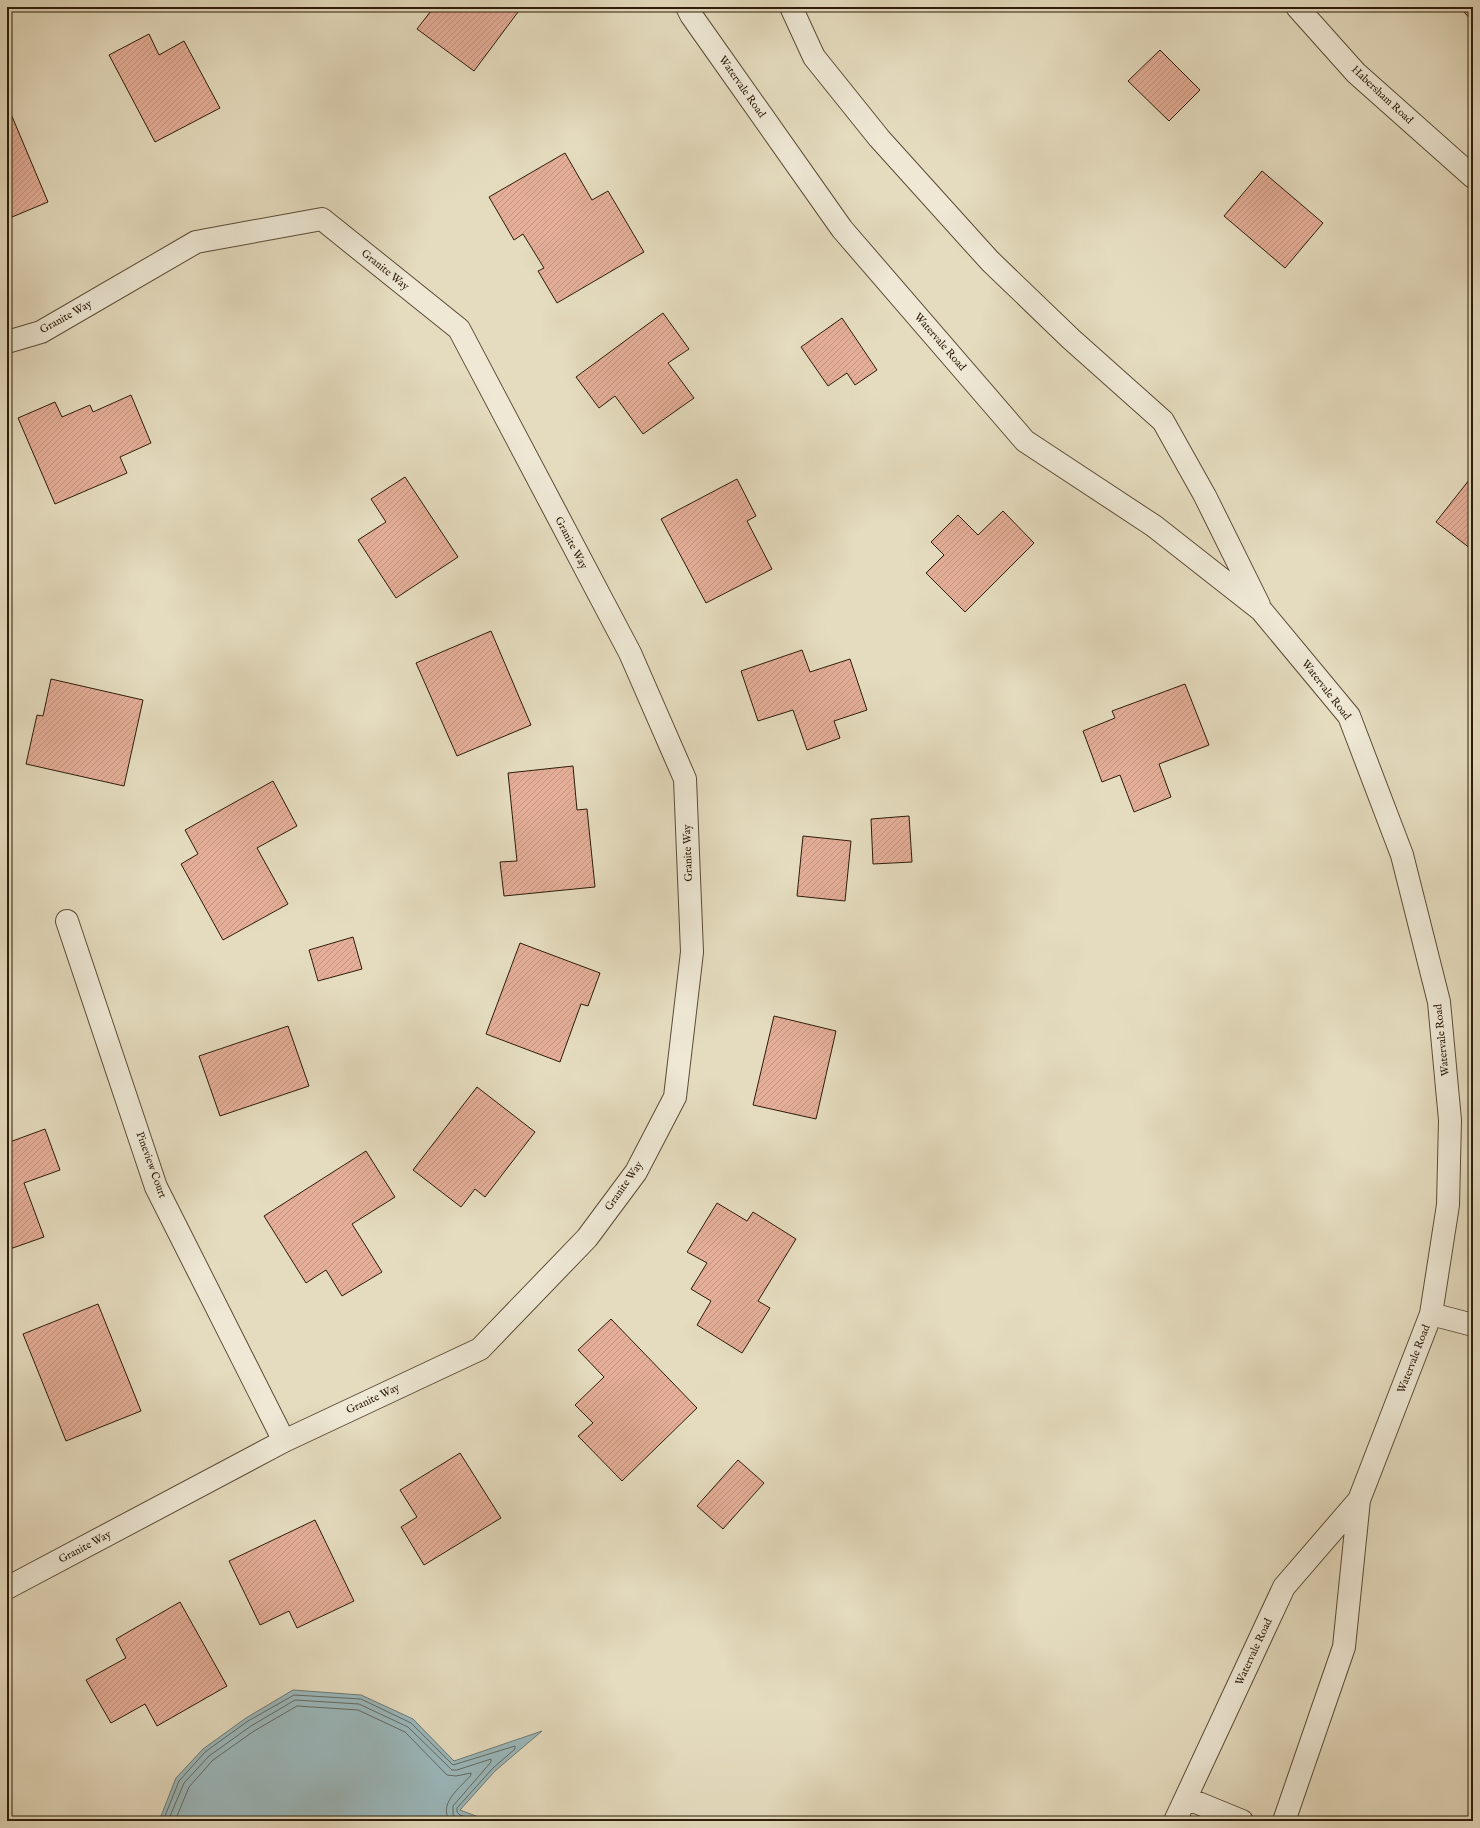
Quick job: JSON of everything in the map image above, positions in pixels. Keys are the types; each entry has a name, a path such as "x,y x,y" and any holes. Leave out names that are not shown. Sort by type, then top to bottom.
{"street":[{"name":"Watervale Road","path":"791,7 814,57 879,138 984,256 1071,339 1163,421 1205,496 1261,610"},
{"name":"Habersham Road","path":"1297,7 1356,73 1473,177"},
{"name":"Watervale Road","path":"695,10 842,229 1025,441 1154,526 1261,610 1349,716 1402,855 1438,1002 1450,1120 1448,1205 1431,1314 1360,1500 1344,1647 1284,1821"},
{"name":"Granite Way","path":"7,342 41,332 196,242 322,219 459,329 630,653 685,779 692,952 674,1097 636,1172 587,1238 480,1349 284,1441 7,1588"},
{"name":"Pineview Court","path":"67,921 156,1187 284,1441"},
{"path":"1431,1314 1473,1325"},
{"name":"Watervale Road","path":"1175,1821 1284,1587 1360,1500"},
{"path":"1186,1798 1242,1821"}],"water":[{"path":"293,1690 361,1695 413,1719 454,1761 542,1731 495,1771 460,1810 489,1821 159,1821 176,1778 203,1749 246,1718"}],"building":[{"path":"434,7 511,7 518,12 474,71 417,29"},
{"path":"1470,7 1473,7 1473,22 1464,12"},
{"path":"149,34 159,55 184,41 220,108 155,142 109,55"},
{"path":"1160,50 1200,90 1169,121 1128,81"},
{"path":"11,114 48,202 12,217 7,204 7,115"},
{"path":"565,153 592,200 608,191 644,252 557,303 538,271 544,268 523,234 514,240 489,197"},
{"path":"1262,171 1323,223 1285,268 1224,216"},
{"path":"663,313 689,349 668,363 694,398 643,434 615,396 599,408 576,377"},
{"path":"842,318 877,370 855,385 847,373 828,386 801,347"},
{"path":"131,395 151,443 120,457 127,473 55,504 18,418 55,402 62,417 90,405 93,412"},
{"path":"1473,475 1473,546 1471,549 1436,522"},
{"path":"405,477 458,557 396,598 358,540 386,522 371,499"},
{"path":"737,479 756,516 747,521 772,569 706,603 661,519"},
{"path":"1003,511 1034,543 965,612 926,573 944,555 931,542 958,515 978,535"},
{"path":"491,631 531,725 457,756 416,663"},
{"path":"802,650 810,672 850,659 867,710 834,721 840,738 807,750 793,710 758,721 741,671"},
{"path":"51,679 143,700 124,786 26,764 37,715 43,716"},
{"path":"1185,684 1209,745 1159,764 1171,797 1134,812 1120,775 1102,782 1083,731 1115,718 1112,711"},
{"path":"573,766 577,810 587,809 595,887 504,896 500,862 517,861 508,773"},
{"path":"273,781 297,826 257,848 288,904 223,940 181,864 198,854 185,830"},
{"path":"909,816 912,862 873,864 871,819"},
{"path":"803,836 851,841 845,901 797,896"},
{"path":"353,937 362,969 318,981 309,950"},
{"path":"520,943 600,973 588,1006 581,1004 560,1062 486,1034"},
{"path":"774,1016 836,1031 816,1119 753,1105"},
{"path":"288,1026 309,1086 220,1116 199,1056"},
{"path":"477,1087 535,1132 485,1197 475,1189 461,1207 413,1170"},
{"path":"45,1129 60,1170 24,1183 44,1237 7,1250 7,1143"},
{"path":"366,1151 395,1197 352,1224 382,1272 342,1296 326,1270 306,1283 264,1216"},
{"path":"717,1203 747,1221 753,1212 796,1239 758,1301 770,1308 742,1353 697,1325 711,1301 691,1289 707,1263 687,1252"},
{"path":"98,1304 141,1411 66,1441 23,1334"},
{"path":"611,1319 697,1408 622,1481 578,1436 593,1423 575,1405 604,1377 578,1350"},
{"path":"460,1453 501,1518 424,1565 401,1527 417,1517 400,1490"},
{"path":"738,1460 764,1483 723,1529 697,1506"},
{"path":"315,1520 354,1601 297,1628 289,1611 260,1625 229,1561"},
{"path":"180,1602 227,1686 157,1726 145,1704 111,1723 86,1680 126,1658 116,1639"}]}
